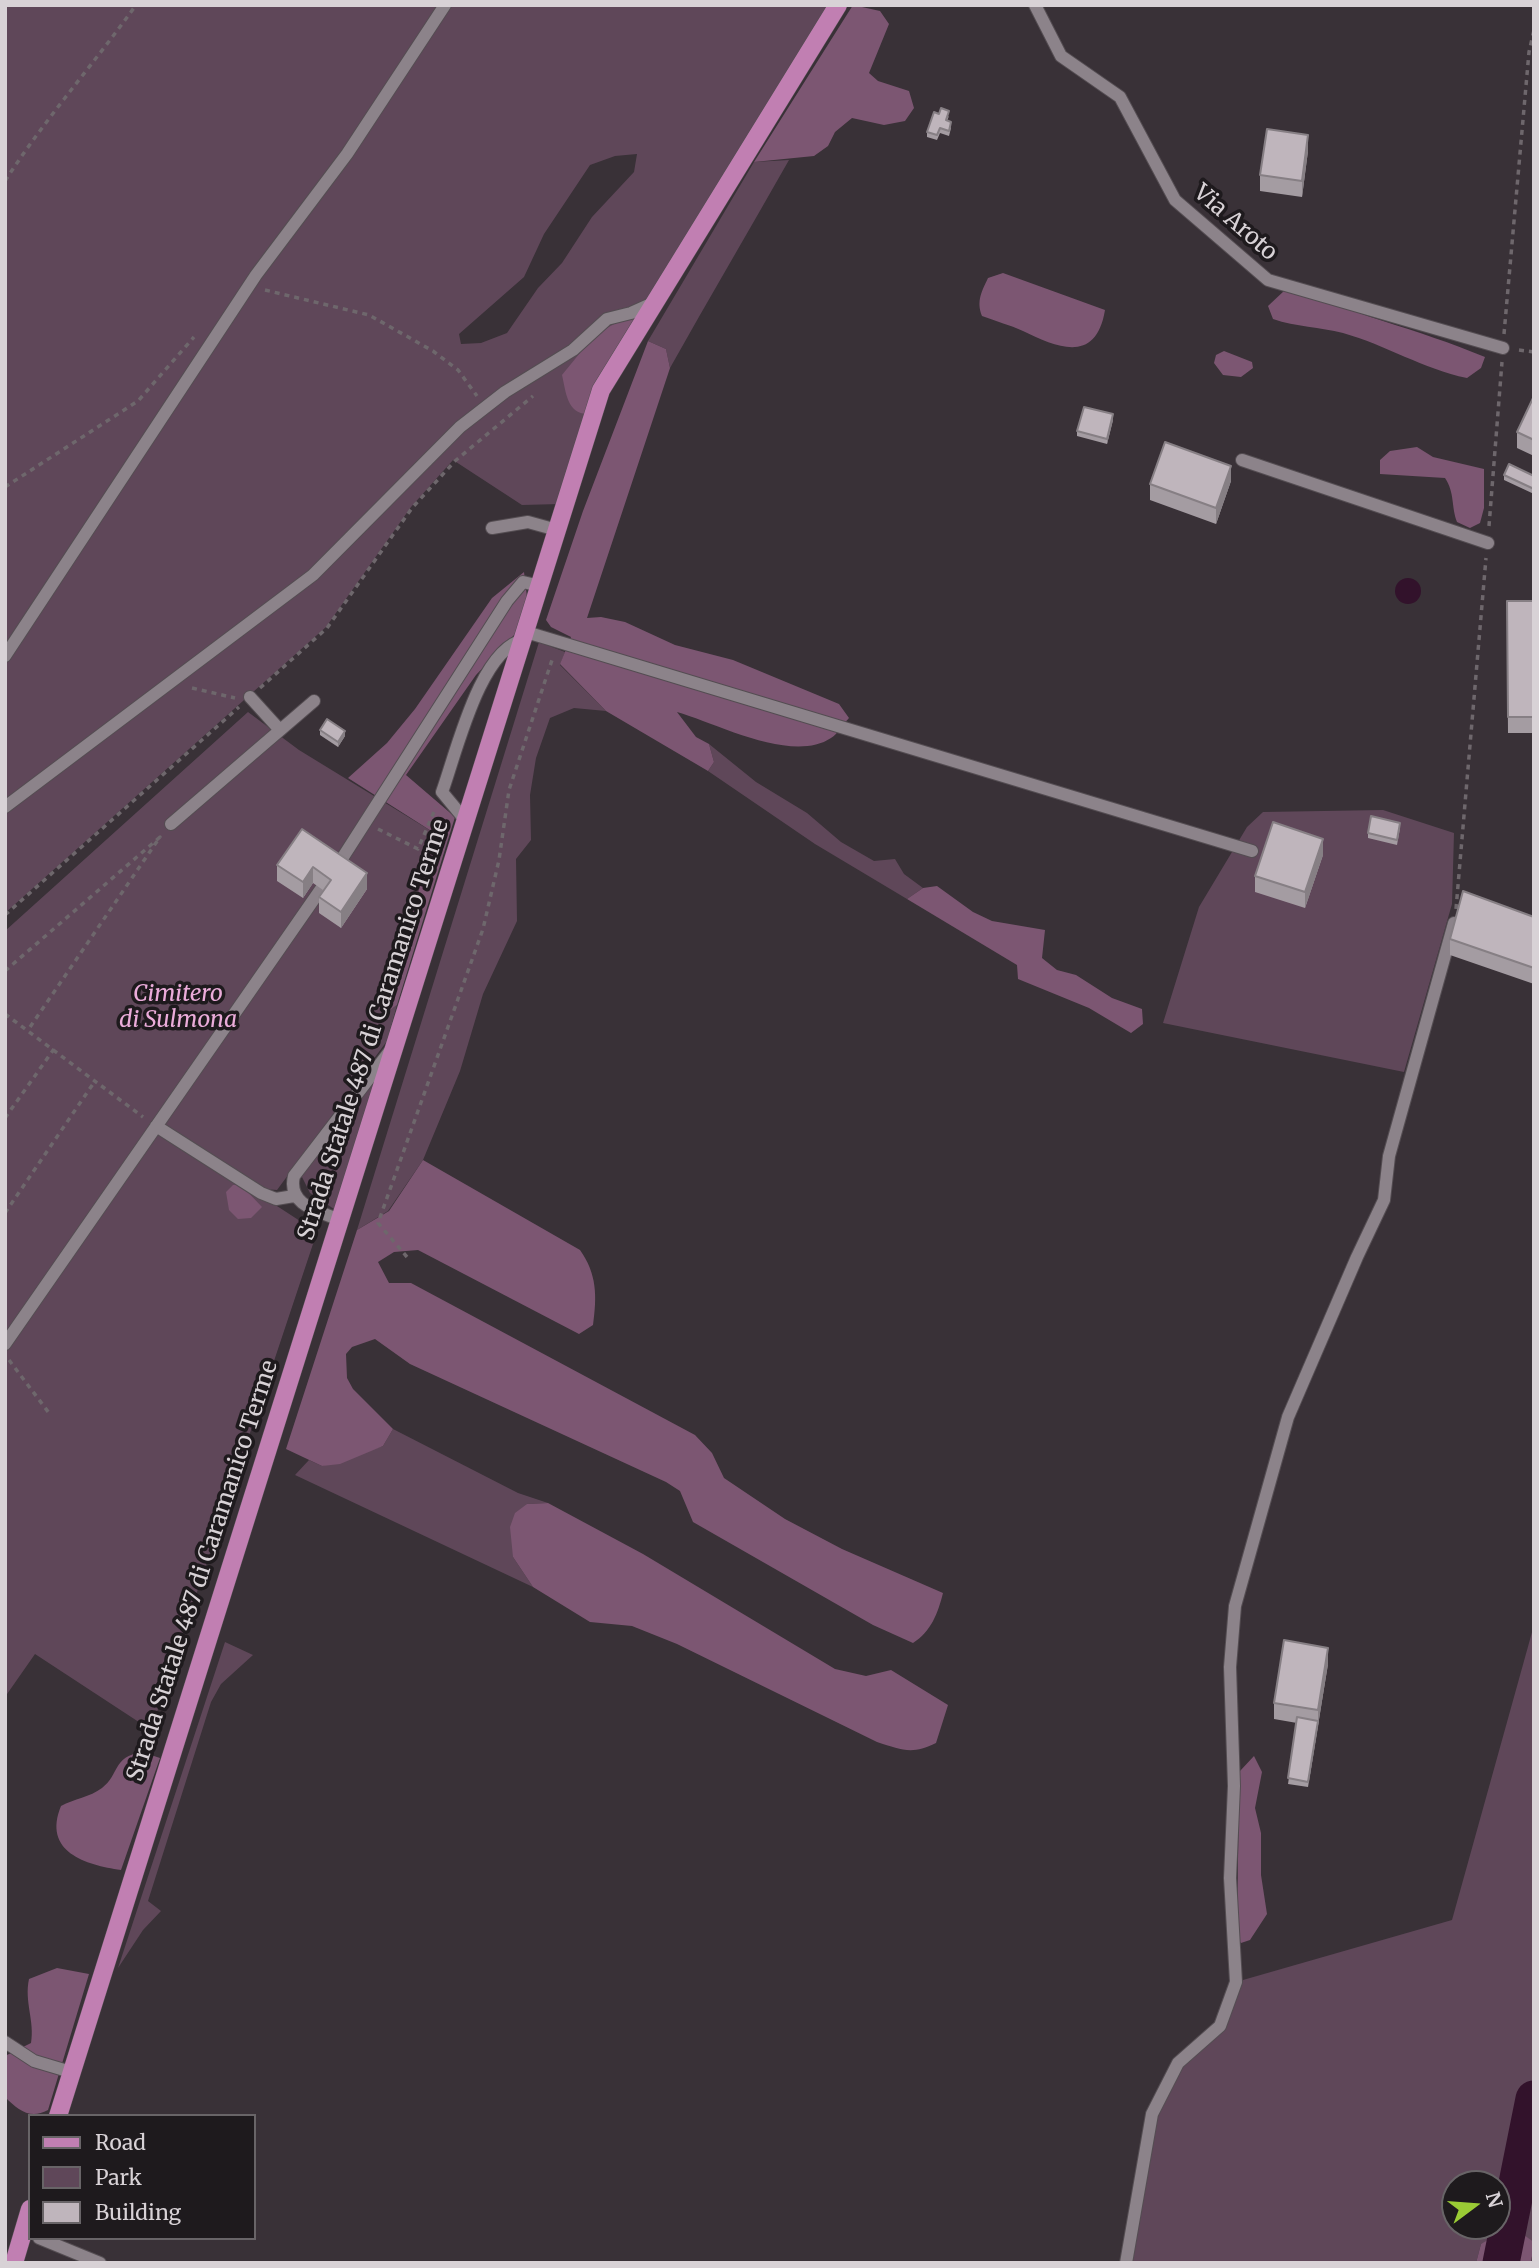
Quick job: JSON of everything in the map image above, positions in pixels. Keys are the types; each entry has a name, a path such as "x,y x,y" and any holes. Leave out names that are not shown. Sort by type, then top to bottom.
{"main road":[{"name":"Strada Statale 487 di Caramanico Terme","path":"59,2114 601,390 651,304 838,5"},
{"path":"14,2263 28,2240"}],"street":[{"path":"5,656 249,286 347,154 445,5"},
{"name":"Via Aroto","path":"1035,5 1061,56 1120,97 1175,200 1268,280 1503,348"},
{"path":"5,807 313,575 436,448 490,403 573,350 607,318 631,313 651,304"},
{"path":"1242,460 1488,543"},
{"path":"492,528 528,522 557,530"},
{"path":"336,868 508,601 523,583 540,586"},
{"path":"466,821 442,792 485,671 513,642 525,636 558,642 1252,851"},
{"path":"245,701 279,729"},
{"path":"171,824 314,701"},
{"path":"5,1344 321,889"},
{"path":"1126,2263 1153,2114 1178,2063 1220,2025 1236,1982 1230,1878 1234,1786 1230,1667 1235,1606 1288,1417 1356,1257 1384,1200 1389,1156 1455,920"},
{"path":"340,1220 304,1205 294,1196 291,1189 294,1176 392,1048"},
{"path":"156,1126 261,1193 275,1199 294,1196"},
{"path":"5,2042 34,2061 71,2072"},
{"path":"43,2240 100,2263"}],"path":[{"path":"5,181 40,127 88,72 136,5"},
{"path":"1455,920 1529,52 1534,30"},
{"path":"249,286 369,315 433,351 458,370 471,391 490,403"},
{"path":"5,487 138,401 196,334 200,332 205,336 208,348"},
{"path":"455,461 534,395"},
{"path":"407,1257 378,1223 483,929 499,860 509,790 558,642"},
{"path":"164,687 167,691 191,688 230,695 245,701"},
{"path":"365,822 418,849 442,792"},
{"path":"5,971 160,837 28,1030"},
{"path":"5,1013 156,1126"},
{"path":"5,1118 54,1049"},
{"path":"5,1213 95,1080"},
{"path":"5,1356 48,1413"}],"green space":[{"path":"5,5 837,5 601,390 560,504 522,505 453,460 411,507 326,627 5,913","holes":["637,154 634,172 592,217 562,263 538,288 507,333 481,343 461,344 459,334 524,277 544,234 590,165 615,156"]},
{"path":"789,160 670,368 666,349 648,341 754,162"},
{"path":"539,642 565,652 560,665 606,711 574,708 550,718 536,758 530,795 531,840 516,859 517,921 483,994 460,1071 423,1160 388,1211 357,1230"},
{"name":"Cimitero di Sulmona","path":"248,712 299,750 436,834 380,1016 397,1005 387,1041 277,1190 264,1189 260,1195 317,1232 151,1730 35,1654 5,1697 5,931"},
{"path":"709,744 756,782 807,813 841,842 874,861 895,859 904,874 923,888 907,899 815,844 708,771 714,762"},
{"path":"1383,810 1454,833 1452,904 1404,1072 1163,1023 1199,907 1247,827 1263,812"},
{"path":"375,1079 337,1211 310,1193 301,1175"},
{"path":"393,1429 518,1493 548,1503 527,1504 513,1557 533,1587 295,1475 309,1460 322,1466 383,1446"},
{"path":"1534,1625 1534,2242 1523,2235 1511,2238 1511,2170 1441,2170 1441,2240 1500,2240 1481,2244 1476,2263 1127,2263 1153,2114 1178,2063 1220,2026 1236,1982 1452,1920"},
{"path":"225,1642 253,1655 221,1684 211,1702 148,1901 161,1911 143,1930 118,1968"}],"shaded area":[{"path":"853,5 880,11 889,24 869,73 878,81 909,91 914,108 905,121 884,125 852,118 835,132 828,146 814,156 754,162"},
{"path":"1003,273 1105,310 1100,327 1093,338 1084,345 1062,346 982,316 980,301 988,278"},
{"path":"1285,290 1322,299 1485,357 1481,368 1467,378 1435,369 1343,333 1273,319 1268,306"},
{"path":"638,318 589,414 576,411 569,401 562,375 604,330 625,320"},
{"path":"648,341 666,349 670,368 587,618 601,617 625,622 675,645 733,660 839,704 849,718 831,738 815,745 775,744 754,739 677,712 696,737 709,744 714,762 708,771 606,711 560,664 571,637 551,627 546,620 583,511"},
{"path":"1224,351 1252,362 1253,368 1241,377 1223,375 1214,363 1216,355"},
{"path":"1417,447 1433,457 1484,469 1484,508 1480,523 1470,528 1457,522 1445,478 1380,474 1380,460 1390,451"},
{"path":"524,572 527,597 516,633 476,675 406,775 455,817 397,1005 380,1017 436,834 348,778 387,743 415,709 492,598"},
{"path":"1408,578 1417,582 1421,591 1417,600 1408,604 1399,600 1395,591 1399,582"},
{"path":"937,886 973,912 992,921 1045,930 1042,958 1057,970 1076,975 1112,998 1142,1009 1143,1024 1131,1033 1089,1008 1018,979 1017,965 907,899 923,888"},
{"path":"423,1160 580,1250 593,1277 593,1325 579,1334 418,1250 394,1252 378,1262 389,1283 411,1283 695,1435 712,1453 724,1478 785,1519 842,1549 943,1593 936,1615 925,1633 913,1643 873,1625 693,1522 680,1491 666,1482 410,1364 375,1339 352,1347 346,1354 347,1378 353,1389 393,1429 383,1446 340,1464 322,1466 286,1449 357,1230 389,1211"},
{"path":"240,1184 262,1207 251,1218 238,1219 229,1210 226,1192 233,1185"},
{"path":"548,1503 643,1554 835,1669 866,1676 891,1670 948,1705 936,1743 907,1750 877,1742 677,1644 632,1626 590,1622 533,1587 513,1557 510,1527 515,1513 527,1504"},
{"path":"142,1752 160,1758 121,1870 82,1860 62,1845 57,1835 61,1806 102,1788 121,1762 132,1754"},
{"path":"1254,1756 1262,1772 1255,1808 1261,1833 1261,1875 1267,1914 1250,1940 1241,1943 1237,1939 1239,1781 1240,1771"},
{"path":"57,1968 89,1974 48,2110 30,2114 5,2097 5,2056 31,2043 29,1979"},
{"path":"1524,2235 1534,2242 1531,2263 1476,2263 1481,2244 1488,2240 1511,2240 1511,2236"}],"building":[{"path":"941,108 949,111 946,120 951,122 949,131 940,128 937,135 927,132 934,112 939,114"},
{"path":"1267,129 1308,135 1302,181 1260,175"},
{"path":"1534,396 1534,440 1517,432"},
{"path":"1084,407 1113,414 1107,439 1077,431"},
{"path":"1165,442 1231,466 1216,508 1150,484"},
{"path":"1509,464 1534,476 1534,489 1504,475"},
{"path":"1507,601 1534,601 1534,717 1508,717"},
{"path":"327,719 345,731 338,742 320,730"},
{"path":"1371,816 1400,823 1397,840 1368,833"},
{"path":"1273,822 1323,839 1305,892 1255,876"},
{"path":"302,829 367,873 341,912 319,897 331,880 313,867 303,882 277,865"},
{"path":"1463,891 1534,917 1534,968 1450,939"},
{"path":"1284,1640 1328,1648 1318,1710 1274,1703"},
{"path":"1297,1717 1318,1721 1308,1782 1288,1778"}],"waterway":[{"path":"1501,2263 1534,2099"}]}
